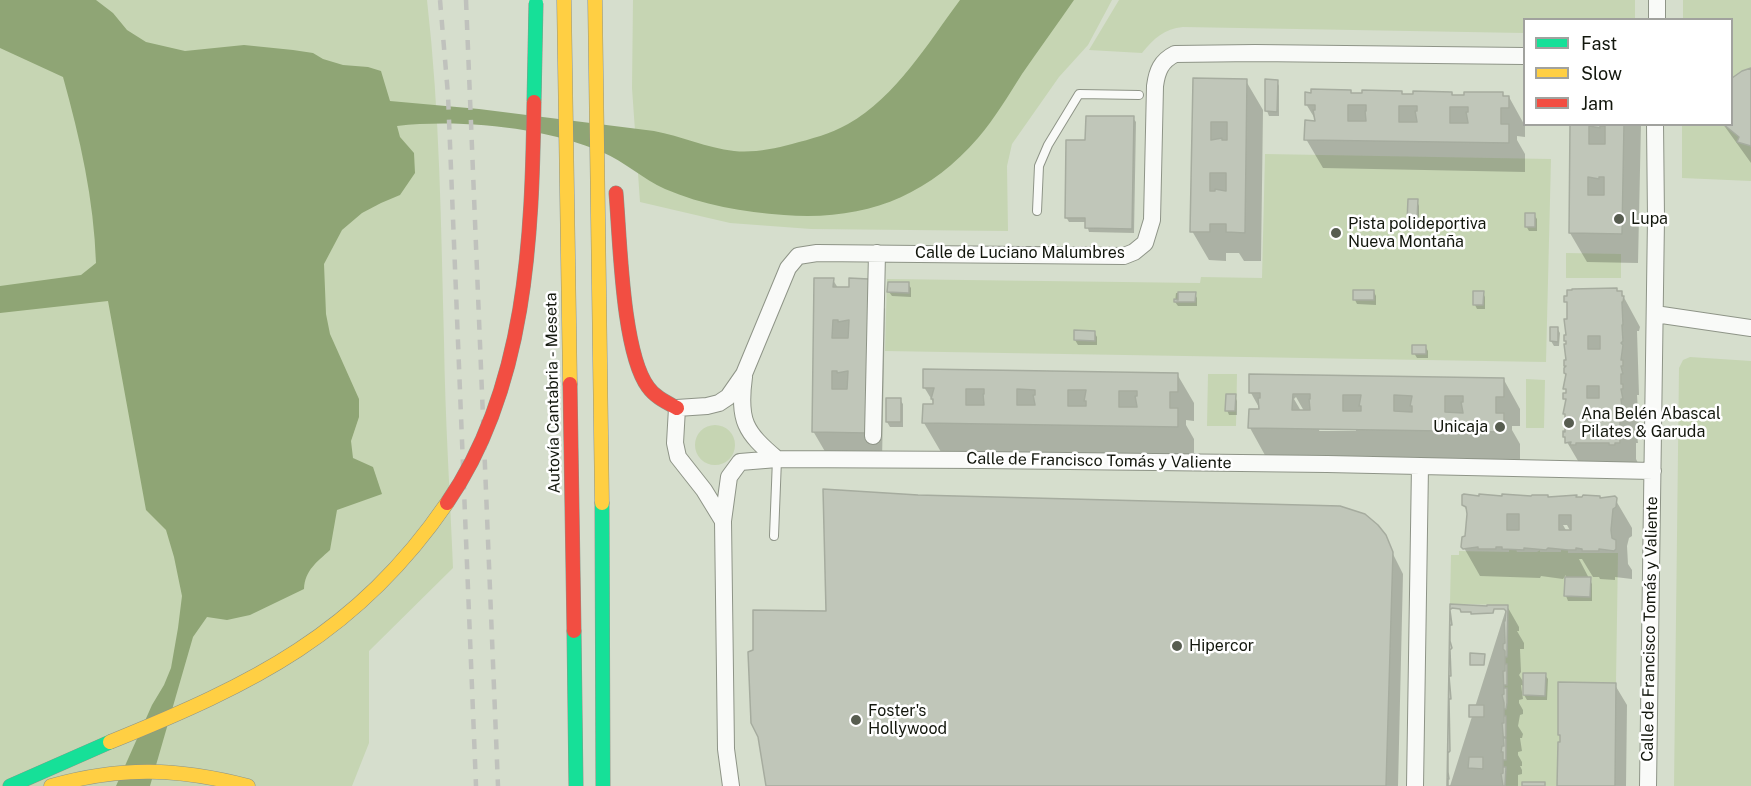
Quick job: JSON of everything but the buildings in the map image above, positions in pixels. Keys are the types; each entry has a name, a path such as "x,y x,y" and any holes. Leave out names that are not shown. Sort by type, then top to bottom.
{"highway":[{"name":"Autovía Cantabria - Meseta","path":"564,0 576,786"},
{"path":"596,0 605,87"},
{"path":"603,786 598,172 605,87 605,0"},
{"path":"10,786 227,692 281,662 333,627 395,571 423,537 459,484 485,433 498,400 513,346 522,294 532,174 536,2"},
{"path":"615,181 625,296 636,361 650,390 677,408"},
{"path":"602,443 617,764"},
{"path":"51,786 109,773 168,769 212,776 248,786"}],"street":[{"path":"1657,0 1657,18"},
{"name":"Calle de Luciano Malumbres","path":"677,408 707,406 719,403 728,397 744,374 785,272 795,259 803,254 1124,255 1134,252 1145,243 1152,220 1157,73 1166,60 1175,54 1523,56"},
{"name":"Calle de Francisco Tomás y Valiente","path":"1648,786 1655,314 1655,126"},
{"path":"873,436 878,254"},
{"path":"1655,314 1751,328"},
{"name":"Calle de Luciano Malumbres","path":"744,374 740,401 744,421 754,440 777,459"},
{"path":"677,408 675,443 678,457 704,490 723,521 726,749 731,786"},
{"name":"Calle de Francisco Tomás y Valiente","path":"723,521 729,477 734,468 740,462 777,459 1420,466 1653,471"},
{"path":"1415,786 1420,466"}],"lane":[{"path":"1037,211 1039,166 1048,145 1079,94 1139,95"},
{"path":"774,536 777,459"}],"shaded area":[{"path":"0,0 427,0 441,213 445,398 453,568 369,651 369,743 352,786 0,786"},
{"path":"0,0 96,0 113,13 127,30 146,42 185,51 244,45 293,50 313,53 323,59 343,65 368,67 381,71 390,101 479,109 654,131 724,149 756,151 813,138 841,128 865,113 910,68 960,0 1074,0 990,123 958,159 915,190 866,209 840,214 784,215 739,210 708,203 665,189 602,152 554,136 474,125 397,126 400,137 414,153 415,173 400,195 362,213 342,230 324,264 326,314 330,334 359,399 359,417 351,441 353,458 373,467 382,494 337,510 330,550 309,571 304,589 250,615 227,620 207,617 193,637 150,786 116,786 171,668 182,596 166,530 146,510 108,301 0,313 0,286 81,275 96,263 85,169 63,77 0,48"},
{"path":"633,0 1112,0 1088,45 1059,77 1012,144 1007,166 1008,231 811,229 730,223 640,202 632,88"},
{"path":"1119,0 1635,0 1635,18 1523,18 1523,33 1183,27 1160,35 1142,53 1089,50"},
{"path":"1683,0 1751,0 1751,181 1682,178 1682,126 1733,126 1733,18 1683,18"},
{"path":"1265,154 1551,159 1546,362 885,351 887,279 1200,283 1201,277 1262,278"},
{"path":"1566,253 1621,254 1621,278 1566,278"},
{"path":"1690,357 1751,361 1751,786 1674,786 1679,368 1683,360"},
{"path":"1208,374 1237,374 1236,426 1207,426"},
{"path":"1526,379 1545,380 1544,428 1526,428"},
{"path":"715,425 729,431 735,445 729,459 715,465 701,459 695,445 701,431"},
{"path":"1509,549 1516,549 1517,552 1568,550 1568,553 1618,553 1616,683 1558,683 1560,742 1558,742 1557,786 1505,786 1506,767 1503,767 1503,760 1506,760 1504,737 1506,737 1506,717 1504,709 1506,709 1507,688 1504,688 1504,685 1507,685 1505,657 1507,656 1508,605 1450,604 1451,555 1459,555 1459,551 1509,552"}],"railway":[{"path":"440,0 448,95 476,786"},
{"path":"466,0 498,786"}],"traffic: fast":[{"path":"534,102 536,3"},
{"path":"602,503 603,786"},
{"path":"574,631 576,786"},
{"path":"10,786 110,742"}],"traffic: slow":[{"path":"564,0 570,384"},
{"path":"595,0 602,503"},
{"path":"110,742 210,699 256,675 298,650 339,621 413,549 447,503"},
{"path":"51,786 126,772 173,773 248,786"}],"traffic: jam":[{"path":"447,503 474,458 494,410 509,361 520,310 527,258 534,102"},
{"path":"616,193 624,294 639,370 651,391 677,408"},
{"path":"570,384 574,631"}],"place":[{"name":"Lupa","path":"1619,219"},
{"name":"Pista polideportiva Nueva Montaña","path":"1336,233"},
{"name":"Ana Belén Abascal Pilates & Garuda","path":"1569,423"},
{"name":"Unicaja","path":"1500,427"},
{"name":"Hipercor","path":"1177,646"},
{"name":"Foster's Hollywood","path":"856,720"}]}
